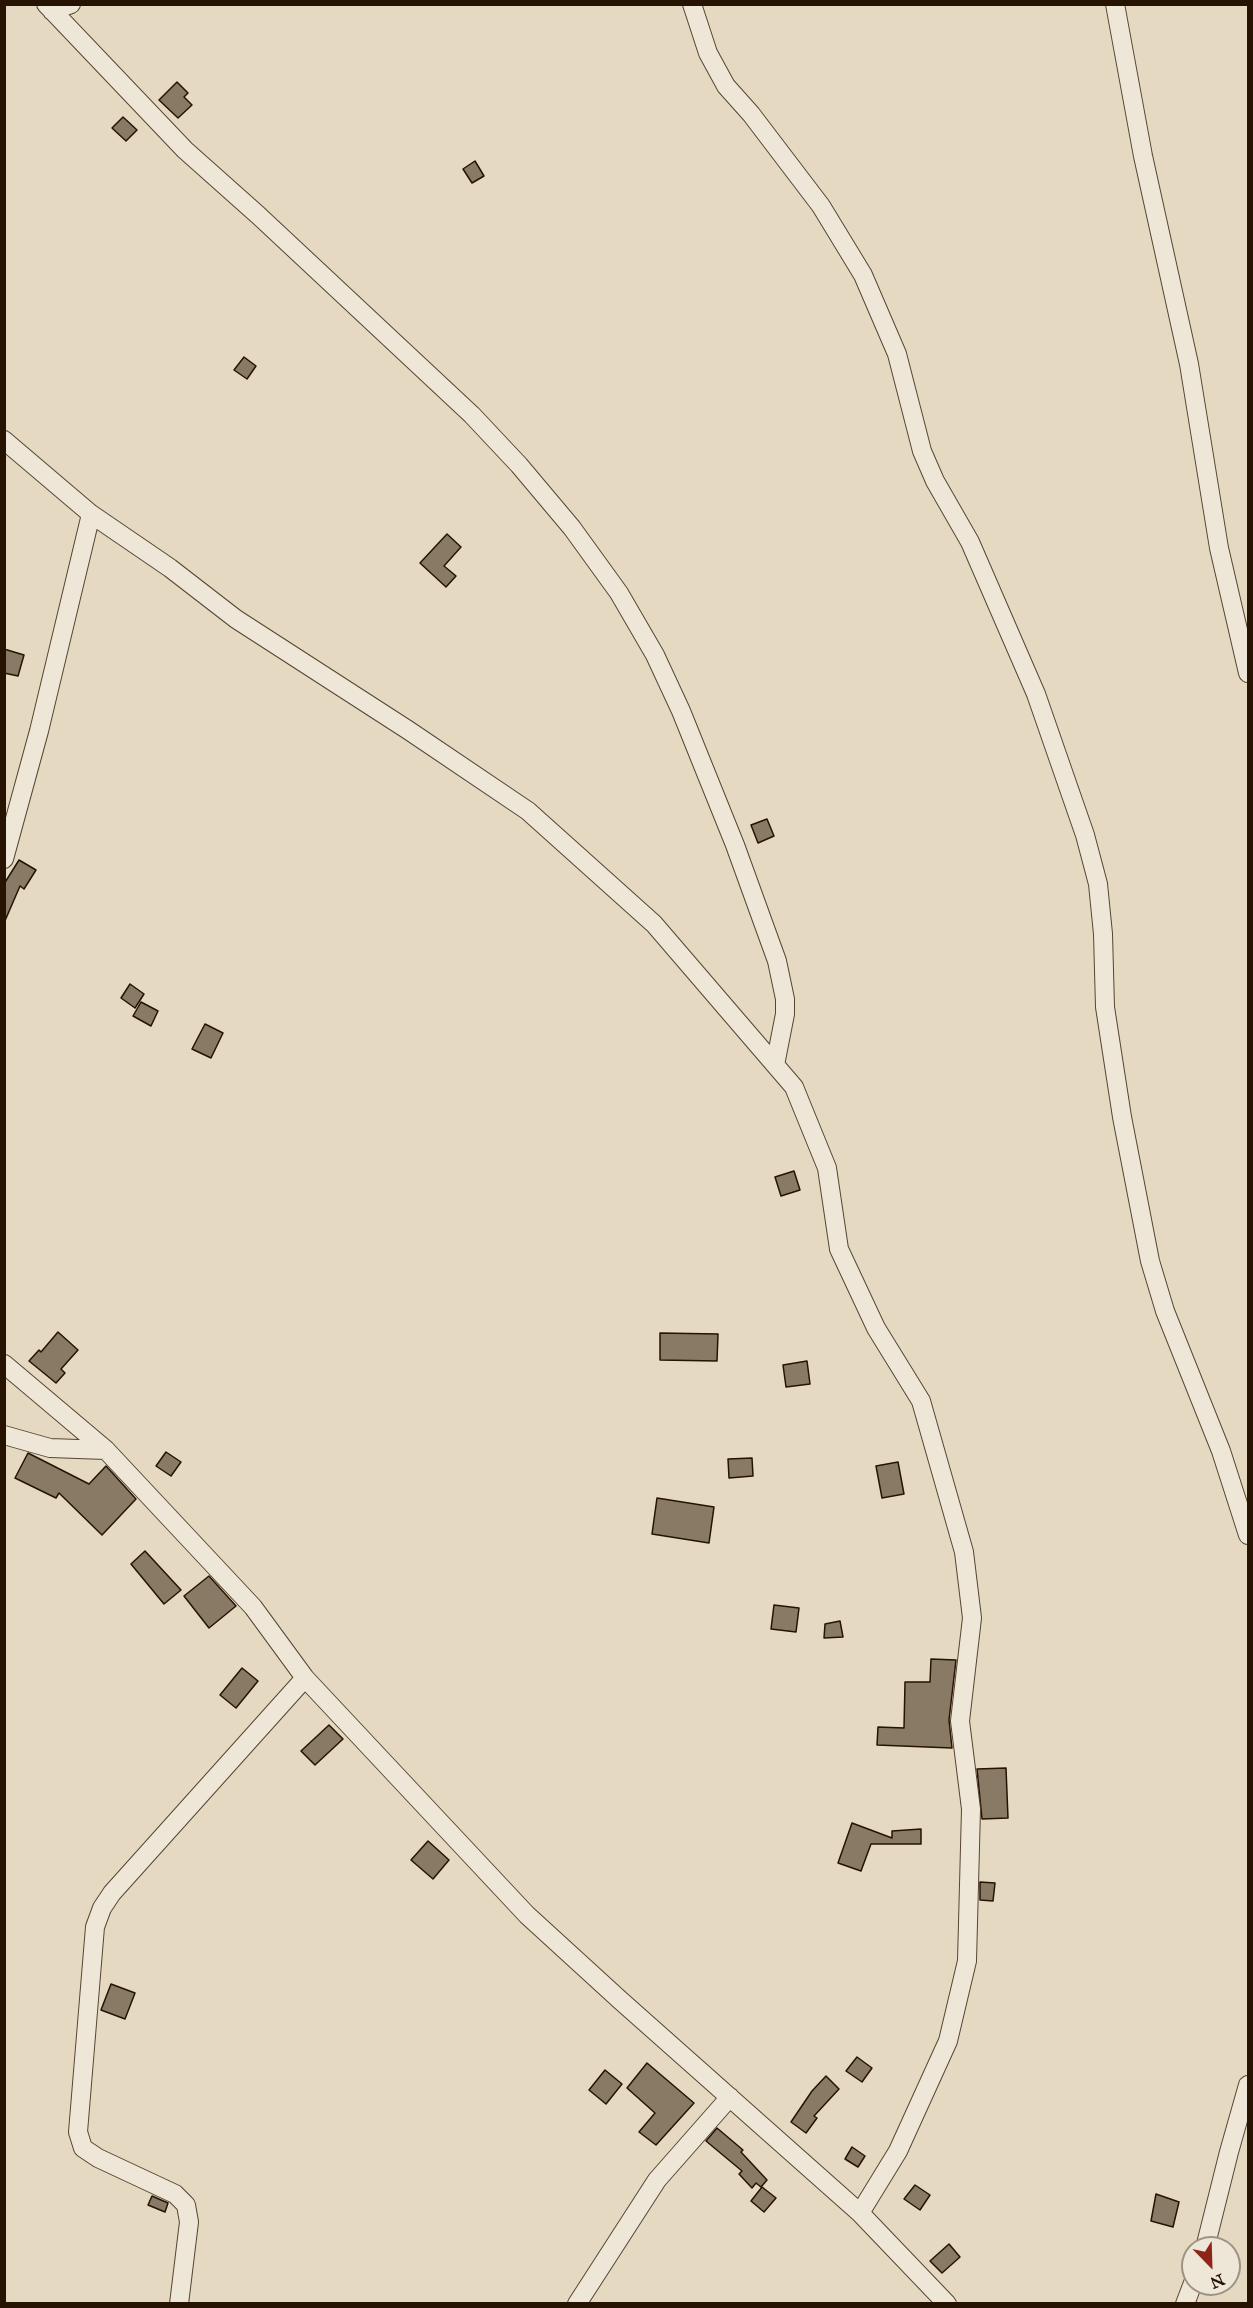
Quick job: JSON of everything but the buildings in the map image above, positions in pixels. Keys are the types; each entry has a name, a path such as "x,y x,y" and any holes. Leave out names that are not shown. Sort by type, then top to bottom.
{"street":[{"path":"49,8 70,4"},
{"path":"692,4 708,53 726,86 751,114 821,206 863,275 897,354 928,466 970,542 1036,694 1053,739 1098,884 1106,1007 1126,1141 1150,1261 1165,1311 1221,1450 1248,1535"},
{"path":"1115,4 1143,156 1189,364 1219,548 1248,674"},
{"path":"49,8 185,150 472,415 519,465 564,519 613,584 655,655 676,701 735,845 777,961 785,999 776,1065"},
{"path":"4,440 91,514 170,568 236,619 528,811 654,924 794,1087 827,1168 839,1249 876,1328 921,1401 964,1552 972,1618 960,1721 971,1809 967,1961 948,2041 898,2151 860,2213"},
{"path":"4,859 39,731 91,514"},
{"path":"4,1364 106,1450 253,1606 305,1678 527,1915 860,2213 947,2304"},
{"path":"4,1435 51,1448 106,1450"},
{"path":"179,2304 189,2222 186,2205 175,2194 98,2158 83,2148 78,2132 95,1927 102,1908 112,1893 305,1678"},
{"path":"1208,2236 1248,2085"},
{"path":"577,2304 657,2180 730,2097"}]}
